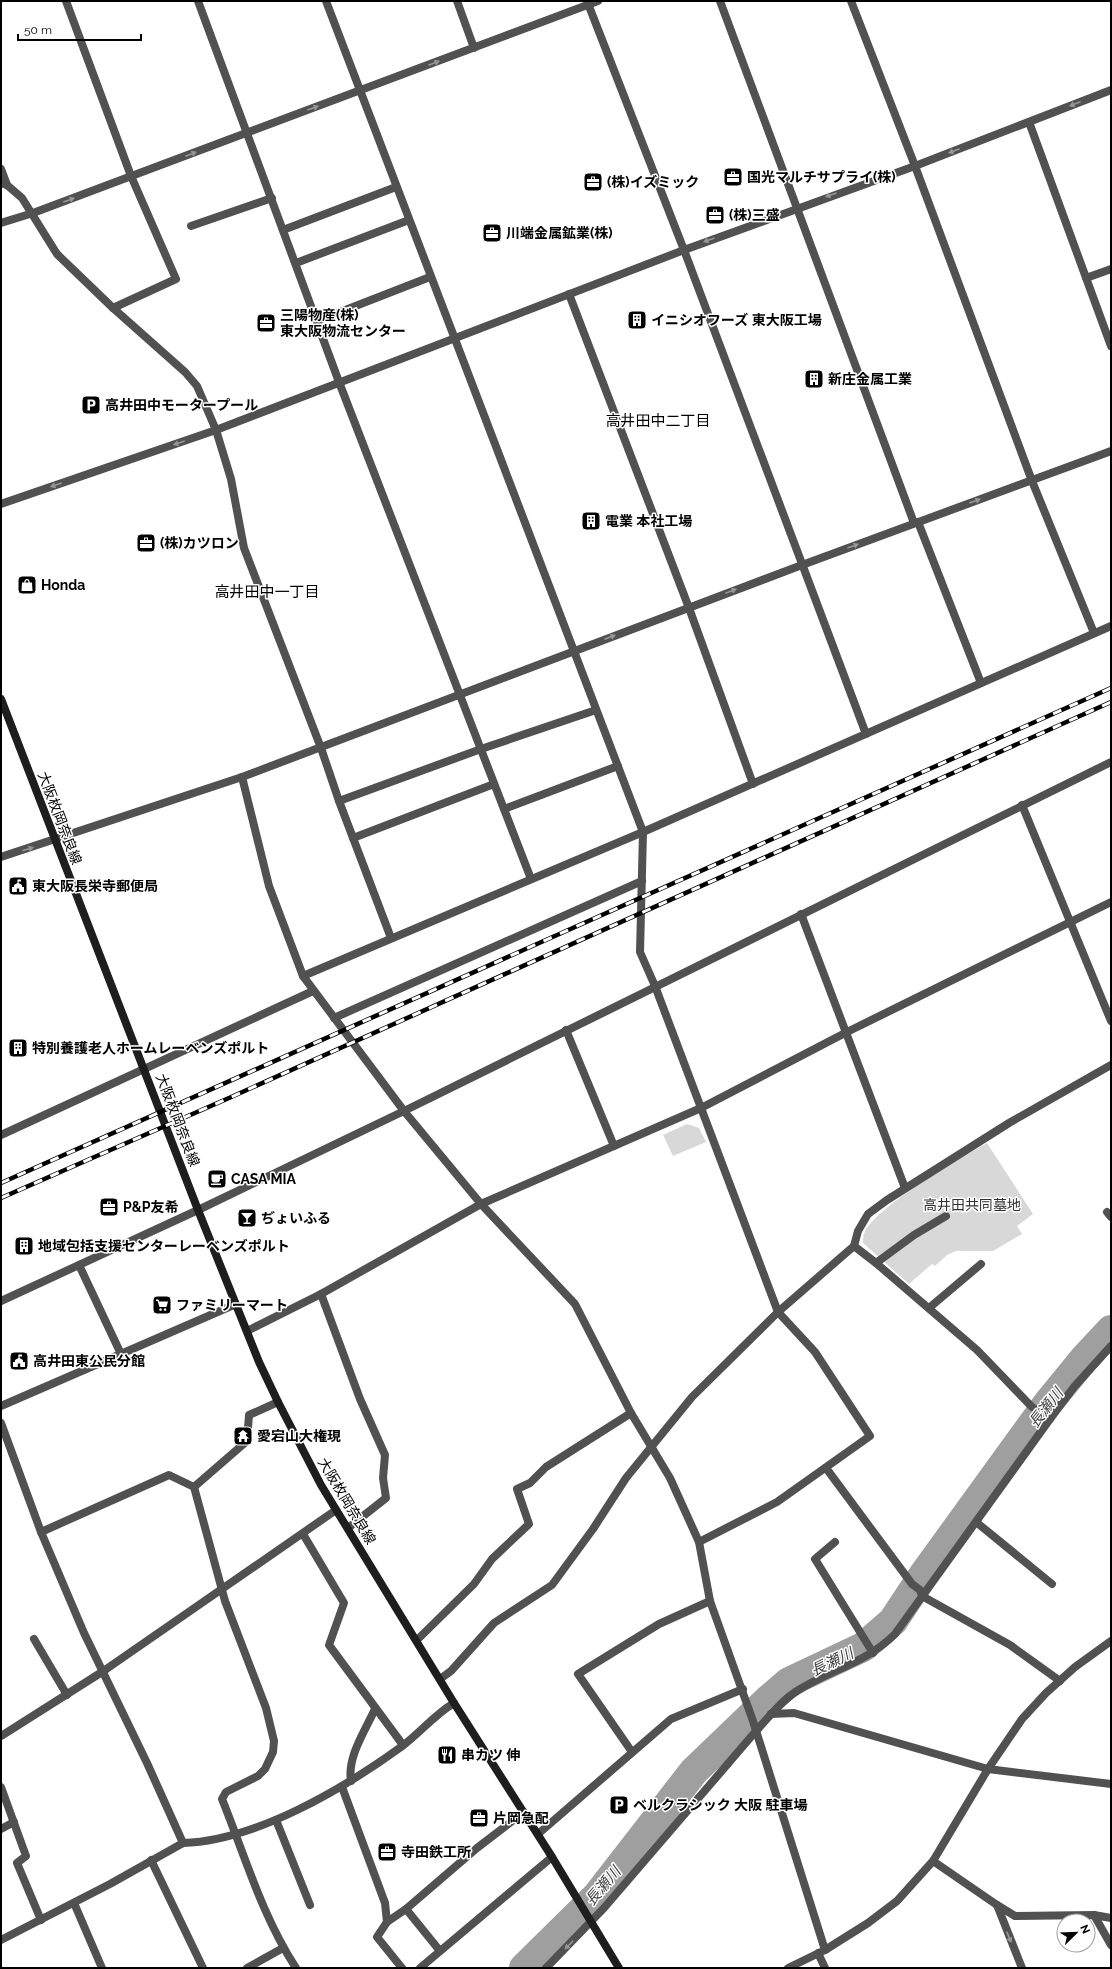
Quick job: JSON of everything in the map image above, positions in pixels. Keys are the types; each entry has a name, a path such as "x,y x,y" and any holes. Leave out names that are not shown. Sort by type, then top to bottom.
{"main road":[{"name":"大阪枚岡奈良線","path":"1,699 54,840 145,1068 198,1210 259,1362 278,1402 321,1485 336,1510 417,1640 454,1703 538,1834 619,1968"}],"street":[{"path":"66,1 131,176 176,278 113,308"},
{"path":"198,1 248,132 339,382 531,879"},
{"path":"326,1 430,277 643,832 640,952 655,986 778,1312 815,1352 870,1436 777,1502 699,1542"},
{"path":"457,1 474,48"},
{"path":"1,223 33,213 474,48 588,3 598,1"},
{"path":"720,1 916,523 981,682"},
{"path":"851,1 915,166 1032,481 1094,633"},
{"path":"588,3 684,250 866,734"},
{"path":"1,504 216,430 684,250 915,166 1111,90"},
{"path":"1029,122 1111,345"},
{"path":"1,169 4,184 22,198 33,213 57,254 113,308 185,372 197,386 216,430 231,479 244,548 321,748 339,801 391,938"},
{"path":"283,230 396,187"},
{"path":"192,226 272,198"},
{"path":"296,263 409,220"},
{"path":"1086,278 1111,269"},
{"path":"317,321 430,277"},
{"path":"569,294 689,608 753,784"},
{"path":"1,857 242,777 802,564 1111,451"},
{"path":"303,976 643,832 1111,626"},
{"path":"339,801 481,749 596,710"},
{"path":"1,1301 198,1210 404,1111 1111,762"},
{"path":"504,808 618,766"},
{"path":"242,777 269,886 303,976 404,1111 480,1204 574,1304 632,1413 670,1478 699,1542 710,1601 743,1689 825,1968"},
{"path":"353,838 494,784"},
{"path":"1022,805 1111,1021"},
{"path":"334,1018 642,881"},
{"path":"247,1331 321,1294 480,1204 701,1108 847,1032 1111,902"},
{"path":"801,914 905,1188"},
{"path":"1,1135 313,991"},
{"path":"566,1030 614,1146"},
{"path":"440,1679 451,1671 494,1623 552,1585 593,1529 626,1478 692,1397 778,1312 854,1246 858,1231 868,1214 905,1188 1009,1123 1111,1065"},
{"path":"876,1263 914,1235 946,1216"},
{"path":"854,1246 876,1263 977,1350 1032,1407 1047,1417"},
{"path":"929,1308 981,1264"},
{"path":"79,1265 121,1354"},
{"path":"321,1294 360,1399 385,1455 383,1478 386,1498 348,1528"},
{"path":"1,1406 236,1304"},
{"path":"546,1968 591,1921 771,1714 797,1691 871,1650 894,1634 921,1593 976,1522 1047,1417 1111,1346"},
{"path":"194,1487 247,1441 250,1415 278,1402"},
{"path":"417,1640 474,1584 492,1559 529,1524 517,1490 530,1483 546,1467 632,1413"},
{"path":"1,1423 41,1532 102,1672 147,1763 183,1843"},
{"path":"826,1468 912,1584 921,1593 1010,1646 1060,1681"},
{"path":"41,1532 169,1475 194,1487 222,1590 266,1708 274,1741 273,1752 265,1769 258,1776 226,1792 222,1799 260,1900 283,1948 296,1968"},
{"path":"1,1736 102,1672 336,1510"},
{"path":"976,1522 1052,1584"},
{"path":"303,1534 344,1603 329,1645 403,1746"},
{"path":"835,1542 815,1559 871,1650"},
{"path":"632,1752 578,1674 659,1624 710,1601"},
{"path":"34,1639 67,1695"},
{"path":"788,1968 821,1952 868,1923 897,1901 933,1861 988,1769 1022,1719 1046,1693 1111,1641"},
{"path":"538,1834 671,1719 743,1689"},
{"path":"1,1940 183,1843 236,1835 276,1820 342,1786 403,1746 442,1710 454,1703"},
{"path":"351,1781 350,1774 354,1753 375,1709"},
{"path":"771,1714 794,1713 988,1769 1111,1784"},
{"path":"342,1786 384,1896 387,1922"},
{"path":"1,1787 26,1856 17,1863 41,1920"},
{"path":"402,1968 377,1937 387,1922 406,1909 477,1848 524,1812"},
{"path":"276,1820 310,1905"},
{"path":"1,1829 14,1822"},
{"path":"420,1968 552,1857"},
{"path":"151,1860 203,1968"},
{"path":"933,1861 997,1905 1016,1916 1056,1915"},
{"path":"74,1902 102,1968"},
{"path":"997,1905 1022,1968"},
{"path":"406,1909 440,1951"},
{"path":"1096,1915 1111,1918"},
{"path":"1096,1919 1111,1945"},
{"path":"247,1968 283,1948"}],"green space":[{"path":"687,1124 699,1128 706,1142 673,1156 663,1135"},
{"name":"高井田共同墓地","path":"987,1143 1033,1214 1017,1226 1022,1234 993,1251 956,1251 947,1255 935,1266 932,1264 909,1284 863,1243 865,1231 887,1208 921,1183"}],"waterway":[{"name":"長瀬川","path":"524,1968 597,1896 694,1771 768,1700 789,1682 863,1647 893,1621 924,1574 1048,1403 1084,1359 1111,1330"}],"railway":[{"path":"1,1183 1111,688"},
{"path":"1,1198 229,1098 1111,702"}],"place":[{"name":"国光マルチサプライ(株)","path":"733,177"},
{"name":"(株)イズミック","path":"593,182"},
{"name":"(株)三盛","path":"715,215"},
{"name":"川端金属鉱業(株)","path":"492,233"},
{"name":"イニシオフーズ 東大阪工場","path":"637,320"},
{"name":"三陽物産(株) 東大阪物流センター","path":"266,323"},
{"name":"新庄金属工業","path":"814,379"},
{"name":"高井田中モータープール","path":"91,405"},
{"name":"電業 本社工場","path":"591,521"},
{"name":"(株)カツロン","path":"146,543"},
{"name":"Honda","path":"27,585"},
{"name":"東大阪長栄寺郵便局","path":"18,886"},
{"name":"特別養護老人ホームレーベンズポルト","path":"18,1048"},
{"name":"CASA MIA","path":"217,1179"},
{"name":"P&P友希","path":"109,1207"},
{"name":"ぢょいふる","path":"247,1218"},
{"name":"地域包括支援センターレーベンズポルト","path":"24,1246"},
{"name":"ファミリーマート","path":"162,1305"},
{"name":"高井田東公民分館","path":"19,1361"},
{"name":"愛宕山大権現","path":"243,1436"},
{"name":"串カツ 伸","path":"447,1755"},
{"name":"ベルクラシック 大阪 駐車場","path":"619,1805"},
{"name":"片岡急配","path":"479,1818"},
{"name":"寺田鉄工所","path":"387,1852"}],"district":[{"name":"高井田中二丁目","path":"658,421"},
{"name":"高井田中一丁目","path":"267,592"}]}
